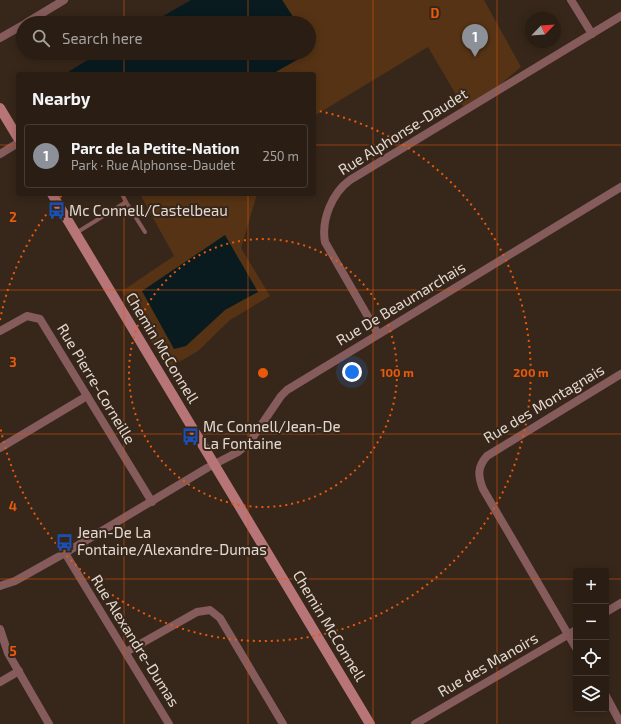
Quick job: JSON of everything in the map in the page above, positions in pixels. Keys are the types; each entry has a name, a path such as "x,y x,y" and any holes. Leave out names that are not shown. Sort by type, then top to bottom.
{"street":[{"path":"38,16 64,0"},
{"path":"571,0 592,34"},
{"name":"Rue Alphonse-Daudet","path":"378,334 325,242 324,228 333,198 337,191 350,180 621,16"},
{"path":"0,38 16,29"},
{"path":"0,108 16,135"},
{"path":"0,154 16,144"},
{"name":"Rue De Beaumarchais","path":"0,586 15,581 65,553 214,464 238,452 249,443 278,400 287,390 621,187"},
{"name":"Chemin McConnell","path":"53,196 370,724"},
{"name":"Rue Pierre-Corneille","path":"0,331 27,316 40,319 152,502"},
{"name":"Rue des Montagnais","path":"573,643 483,489 478,471 481,462 486,456 621,374"},
{"path":"0,448 87,396"},
{"name":"Rue Alexandre-Dumas","path":"65,553 169,724"},
{"path":"609,610 621,603"},
{"path":"126,652 196,612 210,610 220,618 283,724"},
{"path":"0,629 8,653 49,724"},
{"name":"Rue des Manoirs","path":"415,724 573,632"},
{"path":"0,682 19,671"},
{"path":"609,702 621,724"}],"lane":[{"path":"123,196 145,232"},
{"path":"75,233 126,202"}],"shaded area":[{"path":"191,0 282,0 292,16 163,16"},
{"path":"282,0 484,0 521,67 481,101 465,110 428,47 316,115 316,72 275,72 296,60 316,60 316,16 292,16"},
{"path":"88,60 297,60 276,72 68,72"},
{"path":"141,196 256,196 241,248 270,296 230,320 198,351 167,369 122,291 174,256"},
{"path":"225,235 258,292 225,310 186,346 174,349 142,291"}],"place":[{"name":"Parc de la Petite-Nation","path":"475,57"},
{"name":"Mc Connell/Castelbeau","path":"56,211"},
{"name":"Mc Connell/Jean-De La Fontaine","path":"190,436"},
{"name":"Jean-De La Fontaine/Alexandre-Dumas","path":"64,542"}]}
